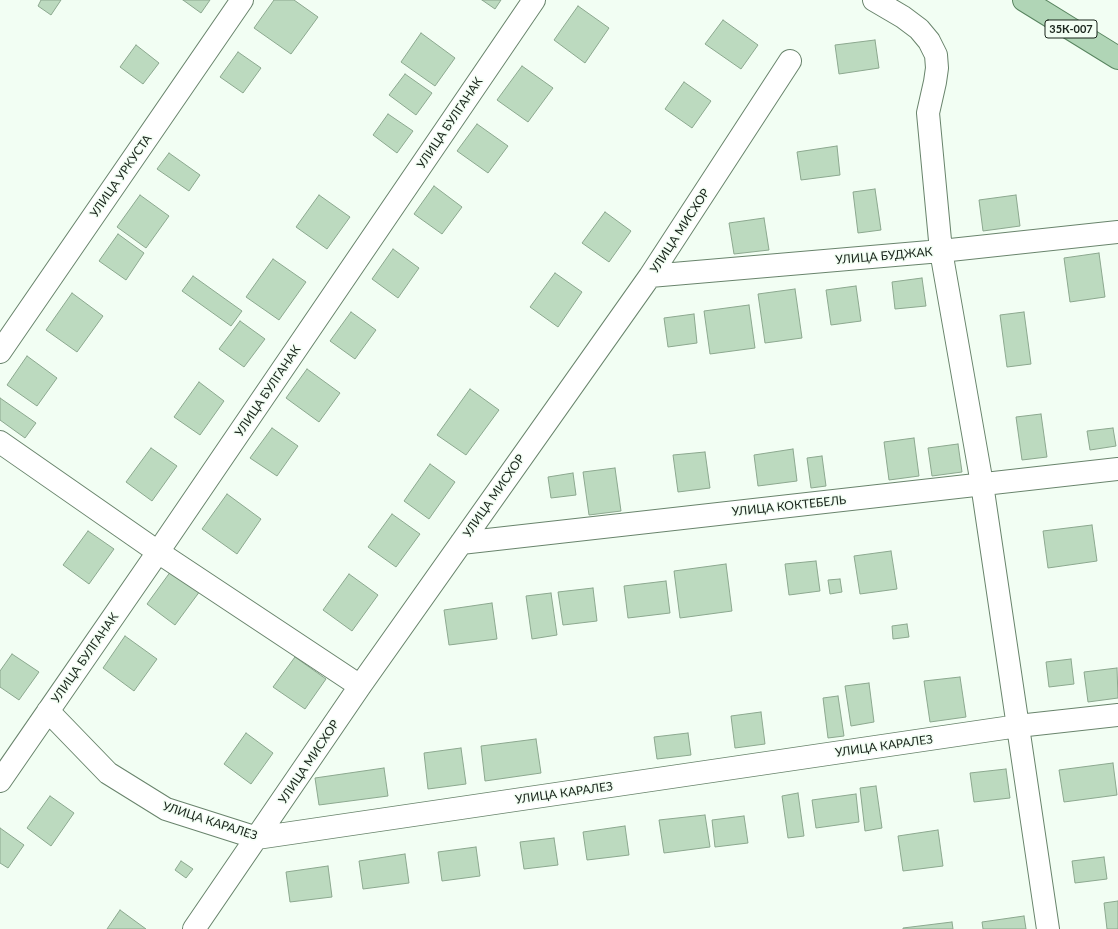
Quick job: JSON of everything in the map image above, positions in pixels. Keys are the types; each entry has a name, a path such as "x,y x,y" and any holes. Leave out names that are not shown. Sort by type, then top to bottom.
{"main road":[{"name":"35К-007","path":"1024,0 1118,58"}],"street":[{"name":"УЛИЦА УРКУСТА","path":"0,352 242,0"},
{"name":"УЛИЦА БУЛГАНАК","path":"0,781 534,0"},
{"path":"874,0 903,17 919,29 929,41 936,55 936,75 928,113 941,251 982,484 1048,929"},
{"name":"УЛИЦА МИСХОР","path":"194,929 360,686 650,276 790,61"},
{"name":"УЛИЦА БУДЖАК","path":"650,276 941,251 1118,232"},
{"path":"0,442 158,552 360,686"},
{"name":"УЛИЦА КОКТЕБЕЛЬ","path":"461,543 1118,469"},
{"name":"УЛИЦА КАРАЛЕЗ","path":"48,711 108,773 166,809 257,838 1018,726 1118,715"}],"building":[{"path":"41,0 61,0 51,15 38,6"},
{"path":"183,0 210,0 201,13"},
{"path":"274,0 294,0 318,17 291,54 254,28"},
{"path":"482,0 501,0 495,9"},
{"path":"578,6 609,28 585,63 554,40"},
{"path":"723,20 758,45 741,69 705,44"},
{"path":"421,33 455,58 435,86 401,62"},
{"path":"875,40 879,68 839,74 835,45"},
{"path":"136,45 159,63 143,84 120,67"},
{"path":"238,52 261,68 243,93 220,77"},
{"path":"522,66 553,88 528,122 497,100"},
{"path":"405,74 432,93 416,115 389,95"},
{"path":"684,82 711,101 692,128 665,109"},
{"path":"388,114 413,131 397,153 373,135"},
{"path":"477,124 508,146 488,173 457,151"},
{"path":"837,146 840,175 801,180 797,152"},
{"path":"169,153 200,175 189,191 157,169"},
{"path":"434,186 462,207 442,234 414,214"},
{"path":"875,189 881,230 858,233 853,192"},
{"path":"140,195 169,216 146,248 117,227"},
{"path":"319,195 350,217 327,249 296,227"},
{"path":"1016,195 1020,226 983,231 979,200"},
{"path":"605,212 631,231 609,262 582,243"},
{"path":"764,218 769,250 734,254 729,223"},
{"path":"118,234 144,253 126,280 99,261"},
{"path":"393,249 419,268 398,298 372,279"},
{"path":"1099,253 1105,297 1070,302 1064,258"},
{"path":"273,259 306,282 279,320 246,297"},
{"path":"555,273 582,292 558,327 530,307"},
{"path":"193,276 242,311 231,326 182,291"},
{"path":"922,278 926,306 895,309 892,282"},
{"path":"856,286 861,321 831,325 826,290"},
{"path":"795,289 802,338 765,343 758,294"},
{"path":"72,293 103,316 77,352 46,330"},
{"path":"749,305 755,348 710,354 704,311"},
{"path":"351,312 376,330 355,359 330,341"},
{"path":"1024,312 1031,364 1007,367 1000,315"},
{"path":"694,314 697,343 668,347 664,318"},
{"path":"240,321 265,339 244,367 219,349"},
{"path":"27,356 57,378 37,406 7,385"},
{"path":"307,369 340,393 319,422 286,398"},
{"path":"199,382 224,401 200,435 174,417"},
{"path":"470,389 499,410 466,455 437,435"},
{"path":"0,398 36,423 25,438 0,420"},
{"path":"1041,414 1047,457 1022,460 1016,417"},
{"path":"272,428 298,446 277,476 250,458"},
{"path":"1113,428 1116,446 1090,450 1087,431"},
{"path":"914,438 919,476 889,480 884,442"},
{"path":"958,444 962,472 932,476 928,448"},
{"path":"151,448 177,466 152,501 126,482"},
{"path":"793,449 797,481 758,486 754,455"},
{"path":"705,452 710,488 678,492 673,455"},
{"path":"822,456 826,486 811,488 807,458"},
{"path":"430,464 455,482 429,519 404,501"},
{"path":"615,468 621,511 589,515 583,472"},
{"path":"573,473 576,495 551,498 548,477"},
{"path":"227,494 261,519 237,554 202,529"},
{"path":"392,514 420,534 396,567 368,547"},
{"path":"1092,525 1097,561 1048,568 1043,531"},
{"path":"88,531 114,549 89,584 63,565"},
{"path":"891,551 897,589 860,594 854,556"},
{"path":"816,561 820,591 789,595 785,564"},
{"path":"726,564 732,611 680,618 674,571"},
{"path":"171,571 200,591 175,625 147,604"},
{"path":"349,574 378,595 352,631 323,610"},
{"path":"840,579 842,592 830,594 828,580"},
{"path":"666,581 670,613 628,618 624,586"},
{"path":"593,588 597,621 563,625 558,592"},
{"path":"551,593 557,635 532,639 526,596"},
{"path":"492,603 497,639 449,645 444,610"},
{"path":"907,624 909,637 893,639 892,626"},
{"path":"125,636 157,659 134,691 103,668"},
{"path":"12,654 39,672 19,700 0,687 0,671"},
{"path":"295,657 326,679 305,709 273,687"},
{"path":"1071,659 1074,684 1049,687 1046,662"},
{"path":"1117,668 1118,698 1088,702 1084,672"},
{"path":"960,677 966,717 930,722 924,681"},
{"path":"869,683 874,722 851,726 845,686"},
{"path":"838,696 844,736 828,738 823,698"},
{"path":"761,712 765,744 735,748 731,716"},
{"path":"246,733 273,753 251,784 224,764"},
{"path":"688,733 691,755 657,759 654,737"},
{"path":"536,739 541,773 485,781 481,746"},
{"path":"461,748 466,784 428,789 424,753"},
{"path":"1113,763 1117,795 1064,802 1059,770"},
{"path":"384,768 388,796 319,805 315,778"},
{"path":"1006,769 1010,798 974,802 970,773"},
{"path":"876,786 882,828 865,831 860,788"},
{"path":"798,793 804,836 788,838 782,796"},
{"path":"856,794 859,822 816,828 812,800"},
{"path":"50,796 74,813 51,846 27,828"},
{"path":"705,815 710,847 664,853 659,820"},
{"path":"744,816 748,843 715,847 712,820"},
{"path":"625,826 629,855 587,860 583,832"},
{"path":"0,828 24,845 8,868 0,863"},
{"path":"938,830 943,866 903,871 898,836"},
{"path":"554,838 558,865 524,869 520,842"},
{"path":"476,847 480,876 442,881 438,852"},
{"path":"405,854 409,883 363,889 359,861"},
{"path":"1104,857 1107,879 1075,883 1072,861"},
{"path":"181,861 193,869 186,878 175,870"},
{"path":"328,866 332,897 290,902 286,872"},
{"path":"1118,901 1118,929 1107,929 1104,903"},
{"path":"120,910 146,929 107,929"},
{"path":"1024,916 1026,929 983,929 982,922"},
{"path":"952,922 953,929 903,929 903,928"}]}
